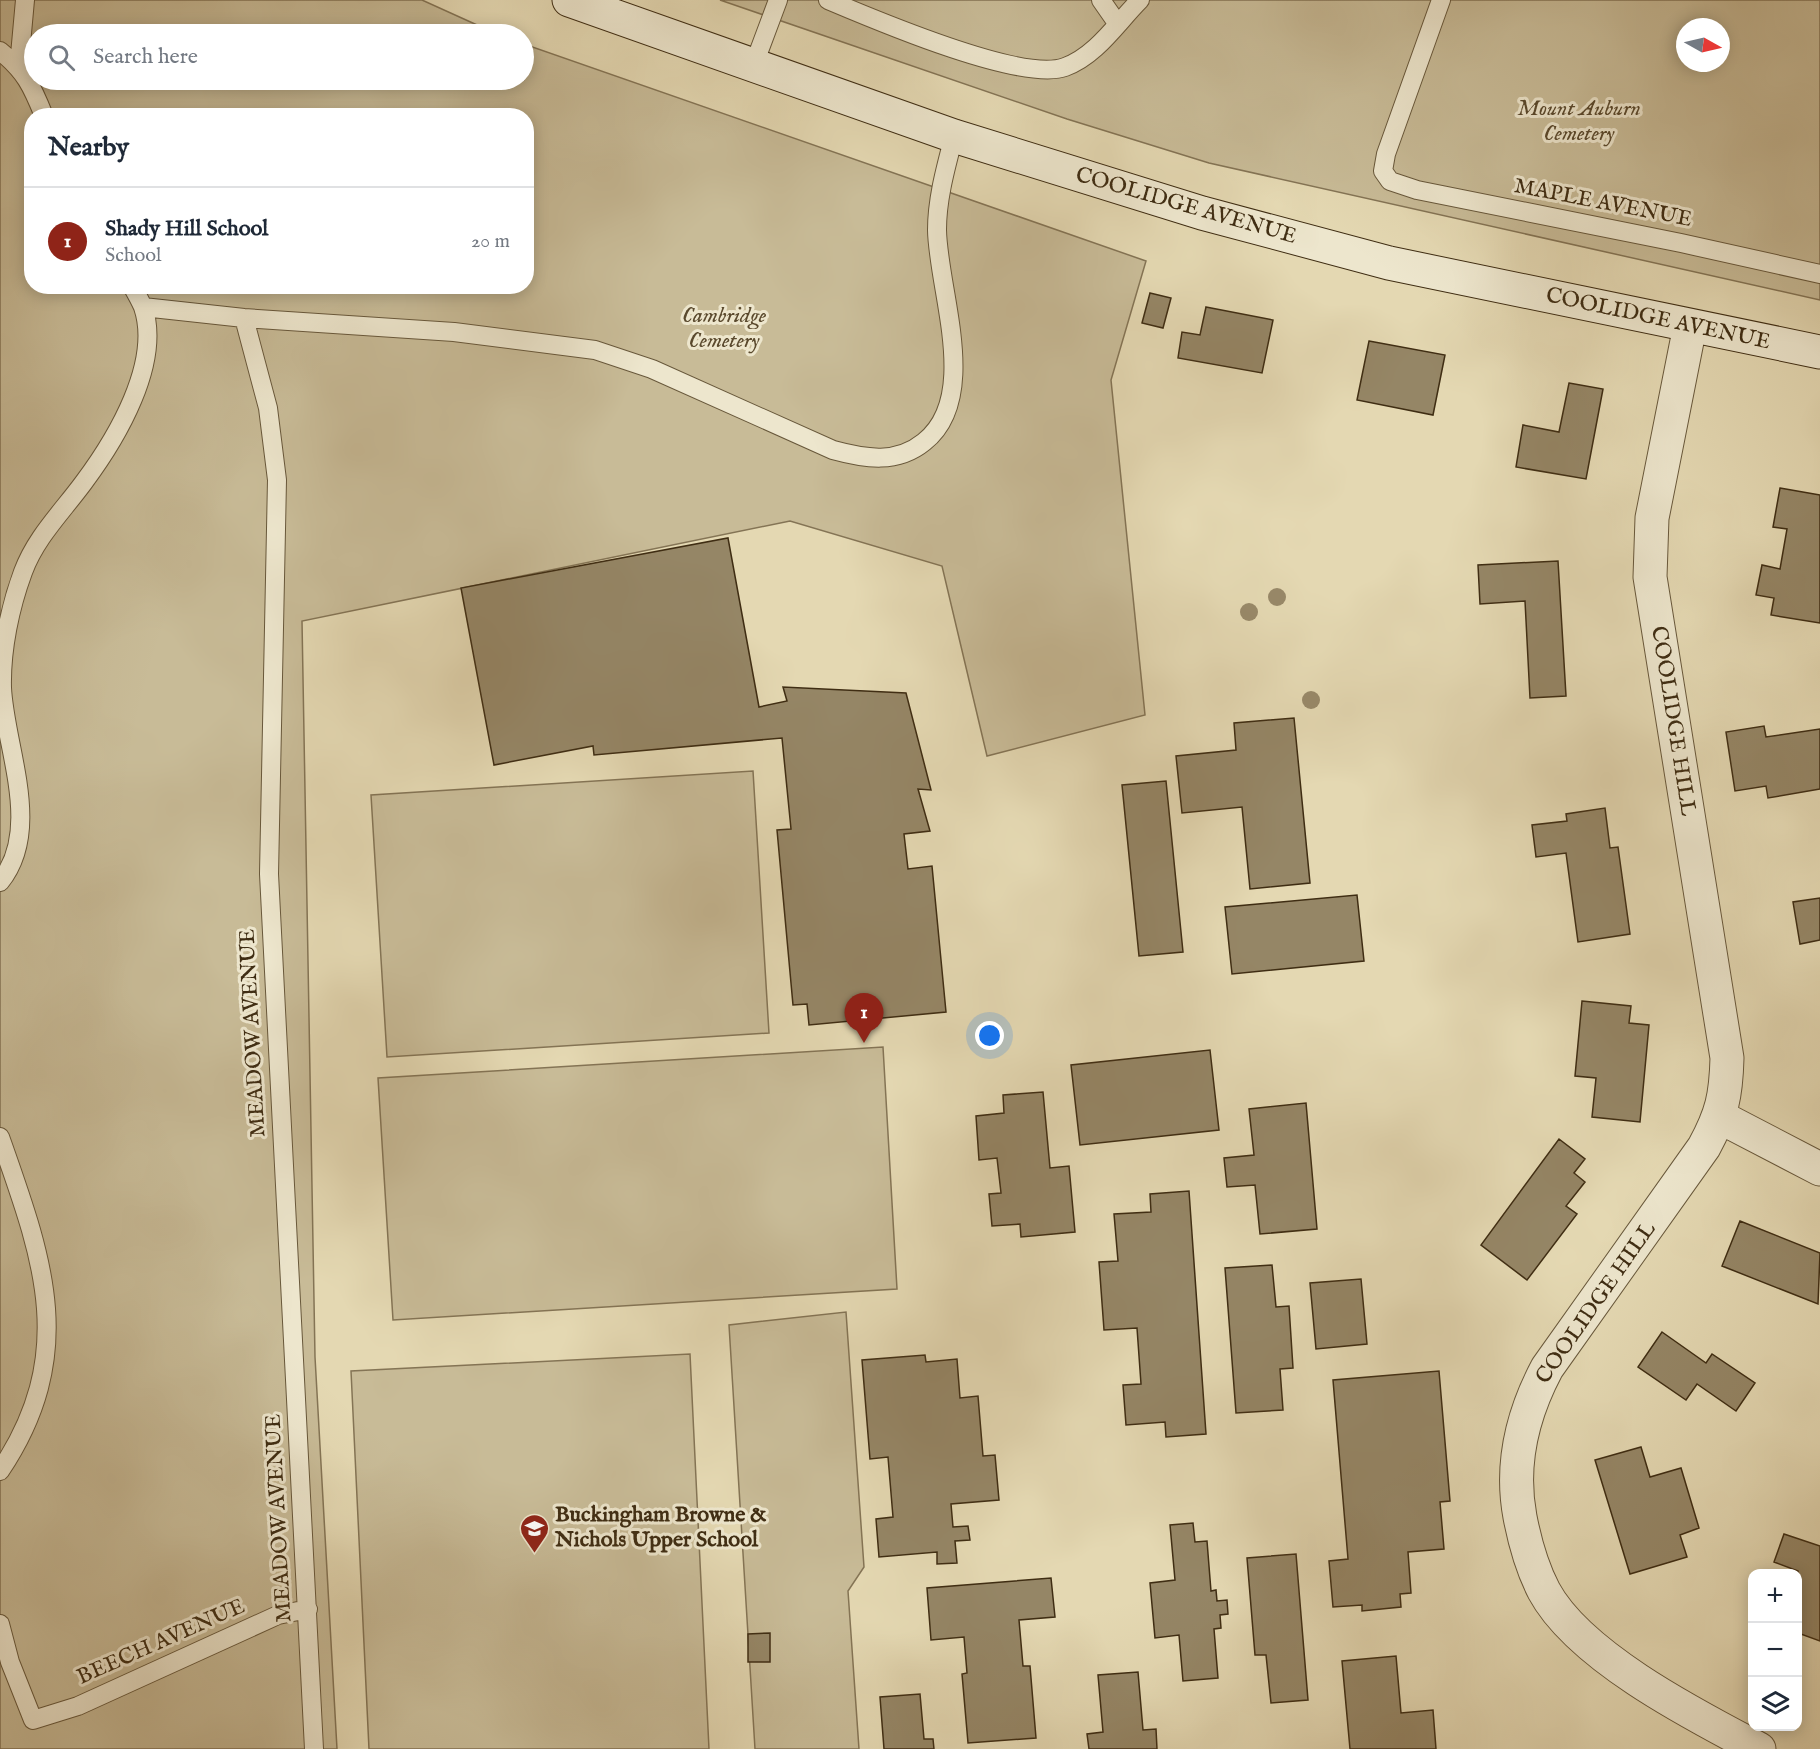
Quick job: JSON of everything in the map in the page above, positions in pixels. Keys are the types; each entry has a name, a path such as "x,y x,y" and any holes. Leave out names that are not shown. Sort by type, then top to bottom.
{"street":[{"name":"COOLIDGE AVENUE","path":"569,0 753,67 954,136 1191,210 1354,255 1820,352"},
{"name":"COOLIDGE HILL","path":"1690,326 1652,518 1650,577 1727,1058 1727,1084 1720,1117 1688,1172 1541,1378 1531,1399 1521,1432 1516,1468 1517,1504 1532,1563 1545,1593 1587,1641 1699,1718 1759,1749"},
{"path":"1720,1117 1820,1169"}],"lane":[{"path":"19,66 26,0"},
{"path":"753,67 778,0"},
{"path":"828,0 950,48 1024,67 1063,68 1086,57 1140,0"},
{"path":"1101,0 1117,23"},
{"name":"MAPLE AVENUE","path":"1441,0 1386,154 1383,171 1390,181 1417,190 1681,243 1820,274"},
{"path":"0,51 19,66 24,74"},
{"path":"34,90 41,108"},
{"path":"143,308 244,318 454,332 585,348 623,358 652,369 833,450 861,458 888,458 911,452 931,436 945,416 952,390 954,364 937,233 938,207 954,136"},
{"path":"0,882 14,857 20,833 20,806 2,688 3,661 14,605 23,572 40,536 96,464 132,400 146,351 143,308 136,294"},
{"name":"MEADOW AVENUE","path":"244,318 268,408 277,480 269,874 314,1749"},
{"path":"0,1137 34,1240 44,1284 47,1329 41,1383 33,1414 0,1471"},
{"name":"BEECH AVENUE","path":"0,1624 10,1662 33,1720 78,1706 278,1615 308,1609"}],"green space":[{"name":"Cambridge Cemetery","path":"0,0 422,0 475,24 24,24 24,90 534,90 534,47 1146,261 1111,380 1145,715 987,756 942,566 790,521 302,621 315,1357 337,1749 0,1749"},
{"name":"Mount Auburn Cemetery","path":"720,0 1820,0 1820,300 1209,163 1067,119"},
{"path":"753,771 769,1033 387,1057 371,795"},
{"path":"883,1047 897,1289 393,1320 378,1078"},
{"path":"846,1312 864,1567 848,1591 859,1749 755,1749 729,1325"},
{"name":"Buckingham Browne & Nichols Upper School","path":"690,1354 709,1749 369,1749 351,1371"}],"building":[{"path":"1150,293 1171,298 1163,328 1142,323"},
{"path":"1206,307 1273,320 1262,373 1178,358 1182,332 1200,335"},
{"path":"1369,341 1445,355 1433,415 1357,400"},
{"path":"1569,383 1603,389 1586,479 1516,467 1523,425 1559,432"},
{"path":"1780,488 1820,495 1820,623 1771,615 1774,598 1756,595 1762,565 1780,569 1787,529 1773,527"},
{"path":"728,538 759,707 787,701 783,687 906,693 931,790 918,789 930,831 904,834 908,869 932,866 946,1012 809,1025 807,1004 793,1005 777,830 791,829 782,738 594,755 593,746 494,765 461,588"},
{"path":"1558,561 1566,696 1530,698 1525,601 1480,604 1478,565"},
{"path":"1294,718 1310,883 1250,889 1242,807 1182,813 1176,756 1236,750 1234,723"},
{"path":"1764,726 1766,737 1820,729 1820,789 1768,798 1766,786 1735,791 1726,732"},
{"path":"1166,781 1183,952 1139,956 1122,785"},
{"path":"1605,808 1610,848 1618,847 1630,934 1578,942 1566,853 1536,857 1532,825 1567,821 1566,814"},
{"path":"1357,895 1364,961 1232,974 1225,907"},
{"path":"1820,898 1820,940 1800,944 1793,902"},
{"path":"1582,1001 1631,1006 1629,1023 1649,1025 1640,1122 1592,1117 1596,1078 1575,1076"},
{"path":"1210,1050 1219,1130 1080,1145 1071,1065"},
{"path":"1043,1092 1050,1168 1069,1166 1075,1232 1021,1237 1020,1224 992,1226 989,1194 1001,1193 997,1158 979,1160 976,1116 1004,1113 1003,1095"},
{"path":"1306,1103 1317,1229 1260,1234 1255,1185 1227,1187 1224,1158 1254,1155 1249,1109"},
{"path":"1559,1139 1585,1159 1574,1173 1585,1182 1566,1206 1577,1214 1527,1280 1481,1245"},
{"path":"1189,1191 1206,1434 1166,1437 1165,1422 1126,1425 1123,1385 1141,1384 1137,1328 1104,1330 1099,1262 1118,1261 1114,1214 1151,1212 1150,1194"},
{"path":"1740,1221 1820,1253 1818,1304 1722,1266"},
{"path":"1272,1265 1276,1307 1289,1306 1293,1368 1280,1369 1283,1410 1236,1413 1225,1268"},
{"path":"1361,1279 1367,1344 1316,1349 1310,1283"},
{"path":"1662,1332 1706,1363 1712,1354 1755,1383 1736,1411 1697,1384 1686,1400 1638,1367"},
{"path":"925,1355 926,1362 957,1359 960,1398 978,1396 983,1456 995,1455 999,1500 951,1504 953,1527 968,1526 970,1540 955,1541 957,1563 937,1564 937,1552 879,1557 876,1519 893,1517 888,1457 870,1459 862,1360"},
{"path":"1439,1371 1450,1501 1440,1502 1444,1549 1408,1552 1411,1593 1400,1594 1401,1607 1362,1611 1362,1605 1333,1607 1329,1561 1348,1559 1333,1380"},
{"path":"1641,1447 1650,1477 1681,1468 1699,1528 1680,1535 1687,1557 1630,1574 1595,1460"},
{"path":"1193,1523 1195,1542 1207,1541 1211,1591 1216,1590 1217,1601 1227,1600 1228,1614 1220,1615 1221,1628 1214,1629 1218,1678 1183,1681 1179,1635 1155,1638 1150,1583 1175,1580 1170,1525"},
{"path":"1784,1534 1820,1546 1820,1641 1802,1634 1802,1569 1793,1569 1774,1562"},
{"path":"1296,1554 1308,1700 1271,1703 1266,1655 1255,1655 1247,1558"},
{"path":"1051,1578 1055,1617 1019,1620 1023,1666 1030,1666 1036,1738 968,1743 962,1674 967,1673 964,1637 931,1640 927,1588"},
{"path":"770,1633 770,1662 748,1662 748,1634"},
{"path":"1396,1656 1401,1713 1433,1710 1436,1749 1350,1749 1342,1661"},
{"path":"1138,1672 1143,1730 1156,1729 1157,1749 1089,1749 1087,1734 1103,1732 1098,1675"},
{"path":"920,1694 924,1739 933,1739 934,1749 884,1749 880,1697"}],"place":[{"name":"Shady Hill School","path":"864,1043"},
{"name":"Buckingham Browne & Nichols Upper School","path":"534,1554"}]}
